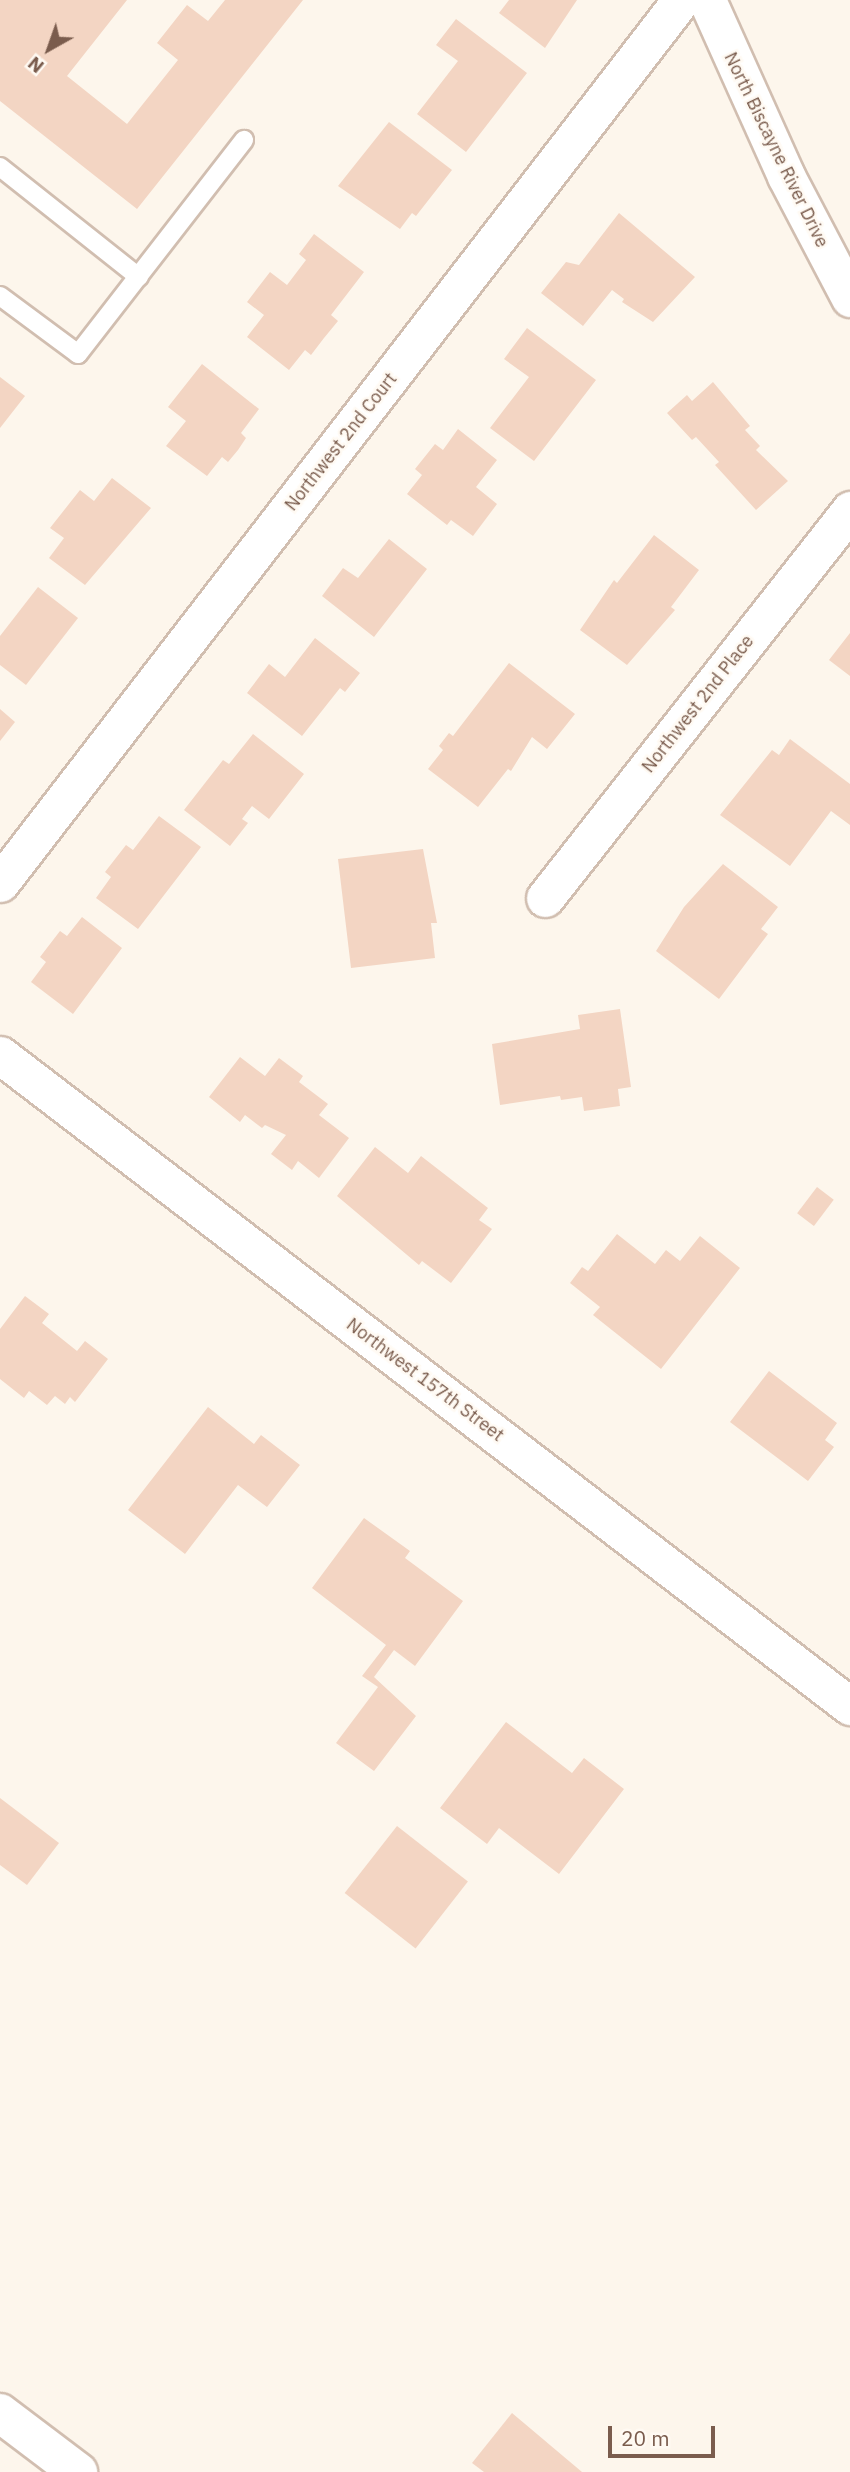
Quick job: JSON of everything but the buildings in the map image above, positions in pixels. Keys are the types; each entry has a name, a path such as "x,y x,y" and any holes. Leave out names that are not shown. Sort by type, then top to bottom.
{"street":[{"name":"Northwest 2nd Court","path":"0,883 681,0"},
{"name":"North Biscayne River Drive","path":"707,0 786,176 850,298"},
{"name":"Northwest 2nd Place","path":"545,898 850,510"},
{"name":"Northwest 157th Street","path":"0,1055 850,1706"},
{"path":"0,2413 78,2472"}],"lane":[{"path":"0,296 78,354 244,140"},
{"path":"0,167 139,277"}]}
